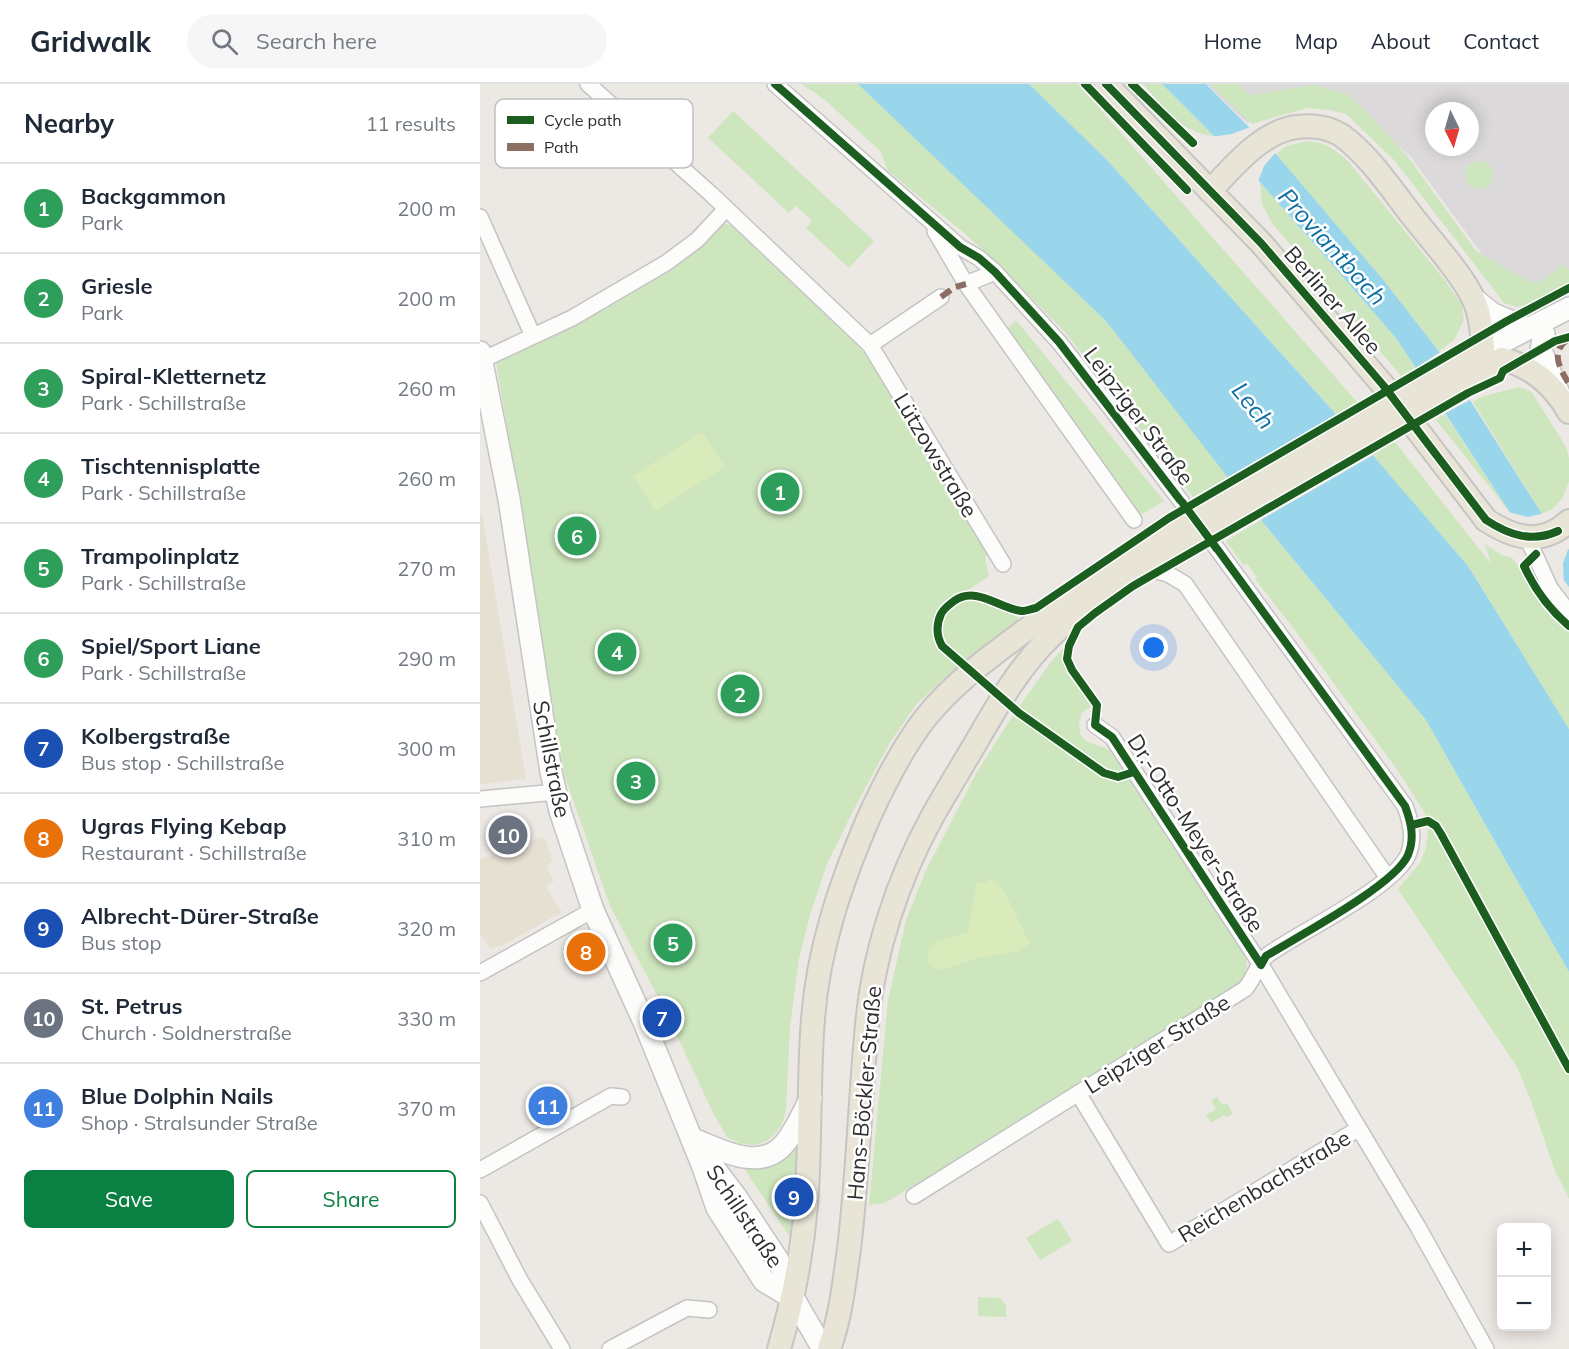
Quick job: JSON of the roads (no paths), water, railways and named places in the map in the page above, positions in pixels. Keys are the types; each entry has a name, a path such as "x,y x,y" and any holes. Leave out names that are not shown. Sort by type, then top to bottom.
{"main road":[{"name":"Berliner Allee","path":"1106,84 1261,243 1383,385 1486,520 1507,532 1527,537"},
{"path":"1210,190 1235,164 1265,140 1282,131 1295,127 1319,126 1340,134 1360,151 1426,233 1473,297 1493,355"},
{"path":"780,1349 794,1299 806,1204 813,1019 820,967 830,920 855,850 880,793 902,753 927,716 965,677 1065,600 1140,560 1493,355 1528,367 1565,404"},
{"path":"1527,537 1547,535 1563,526"},
{"name":"Hans-Böckler-Straße","path":"829,1349 837,1328 854,1212 867,1022 887,927 909,865 932,818 1023,666 1051,635 1106,592 1140,560"}],"street":[{"name":"Lützowstraße","path":"588,84 605,99"},
{"name":"Leipziger Straße","path":"775,84 960,247 980,258 1059,342 1218,550 1405,806 1412,825 1407,857 1388,879 1266,956 1253,980 1245,988 914,1196"},
{"name":"Lützowstraße","path":"682,168 870,345 1003,564"},
{"path":"480,217 533,336 572,318 666,263 697,240 726,209"},
{"name":"Leipziger Straße","path":"927,216 966,284 1134,520"},
{"path":"966,284 995,272"},
{"path":"870,345 941,297"},
{"path":"1473,297 1493,314 1536,331 1569,319"},
{"path":"1493,355 1536,331 1569,308"},
{"path":"1536,331 1540,350 1565,404"},
{"name":"Schillstraße","path":"533,336 482,369 509,499 549,765 566,829 593,910 644,1022 691,1137 737,1198 778,1260 794,1299 823,1349"},
{"path":"1527,537 1550,588 1569,613"},
{"path":"1140,560 1185,584 1388,879"},
{"name":"Dr.-Otto-Meyer-Straße","path":"1095,725 1112,738 1261,965 1435,1257 1486,1349"},
{"path":"480,799 556,792"},
{"path":"480,974 593,910"},
{"name":"Reichenbachstraße","path":"1078,1094 1169,1244 1358,1129"},
{"path":"480,1170 611,1096 622,1097"},
{"path":"691,1137 745,1158 756,1159 767,1156 784,1144 811,1098"},
{"path":"480,1203 520,1280 562,1349"},
{"path":"610,1349 687,1308 709,1310"}],"water":[{"name":"Lech","path":"858,84 1029,84 1108,161 1370,452 1468,566 1569,729 1569,972 1426,720 1261,520 1106,321"},
{"name":"Proviantbach","path":"1162,84 1206,84 1276,154 1385,282 1441,354 1542,514 1569,550 1569,587 1509,511 1396,338 1260,182"}],"place":[{"name":"Backgammon","path":"780,492"},
{"name":"Spiel/Sport Liane","path":"577,536"},
{"name":"Tischtennisplatte","path":"617,652"},
{"name":"Griesle","path":"740,694"},
{"name":"Spiral-Kletternetz","path":"636,781"},
{"name":"St. Petrus","path":"508,835"},
{"name":"Trampolinplatz","path":"673,943"},
{"name":"Ugras Flying Kebap","path":"586,952"},
{"name":"Kolbergstraße","path":"662,1018"},
{"name":"Blue Dolphin Nails","path":"548,1106"},
{"name":"Albrecht-Dürer-Straße","path":"794,1197"}]}
